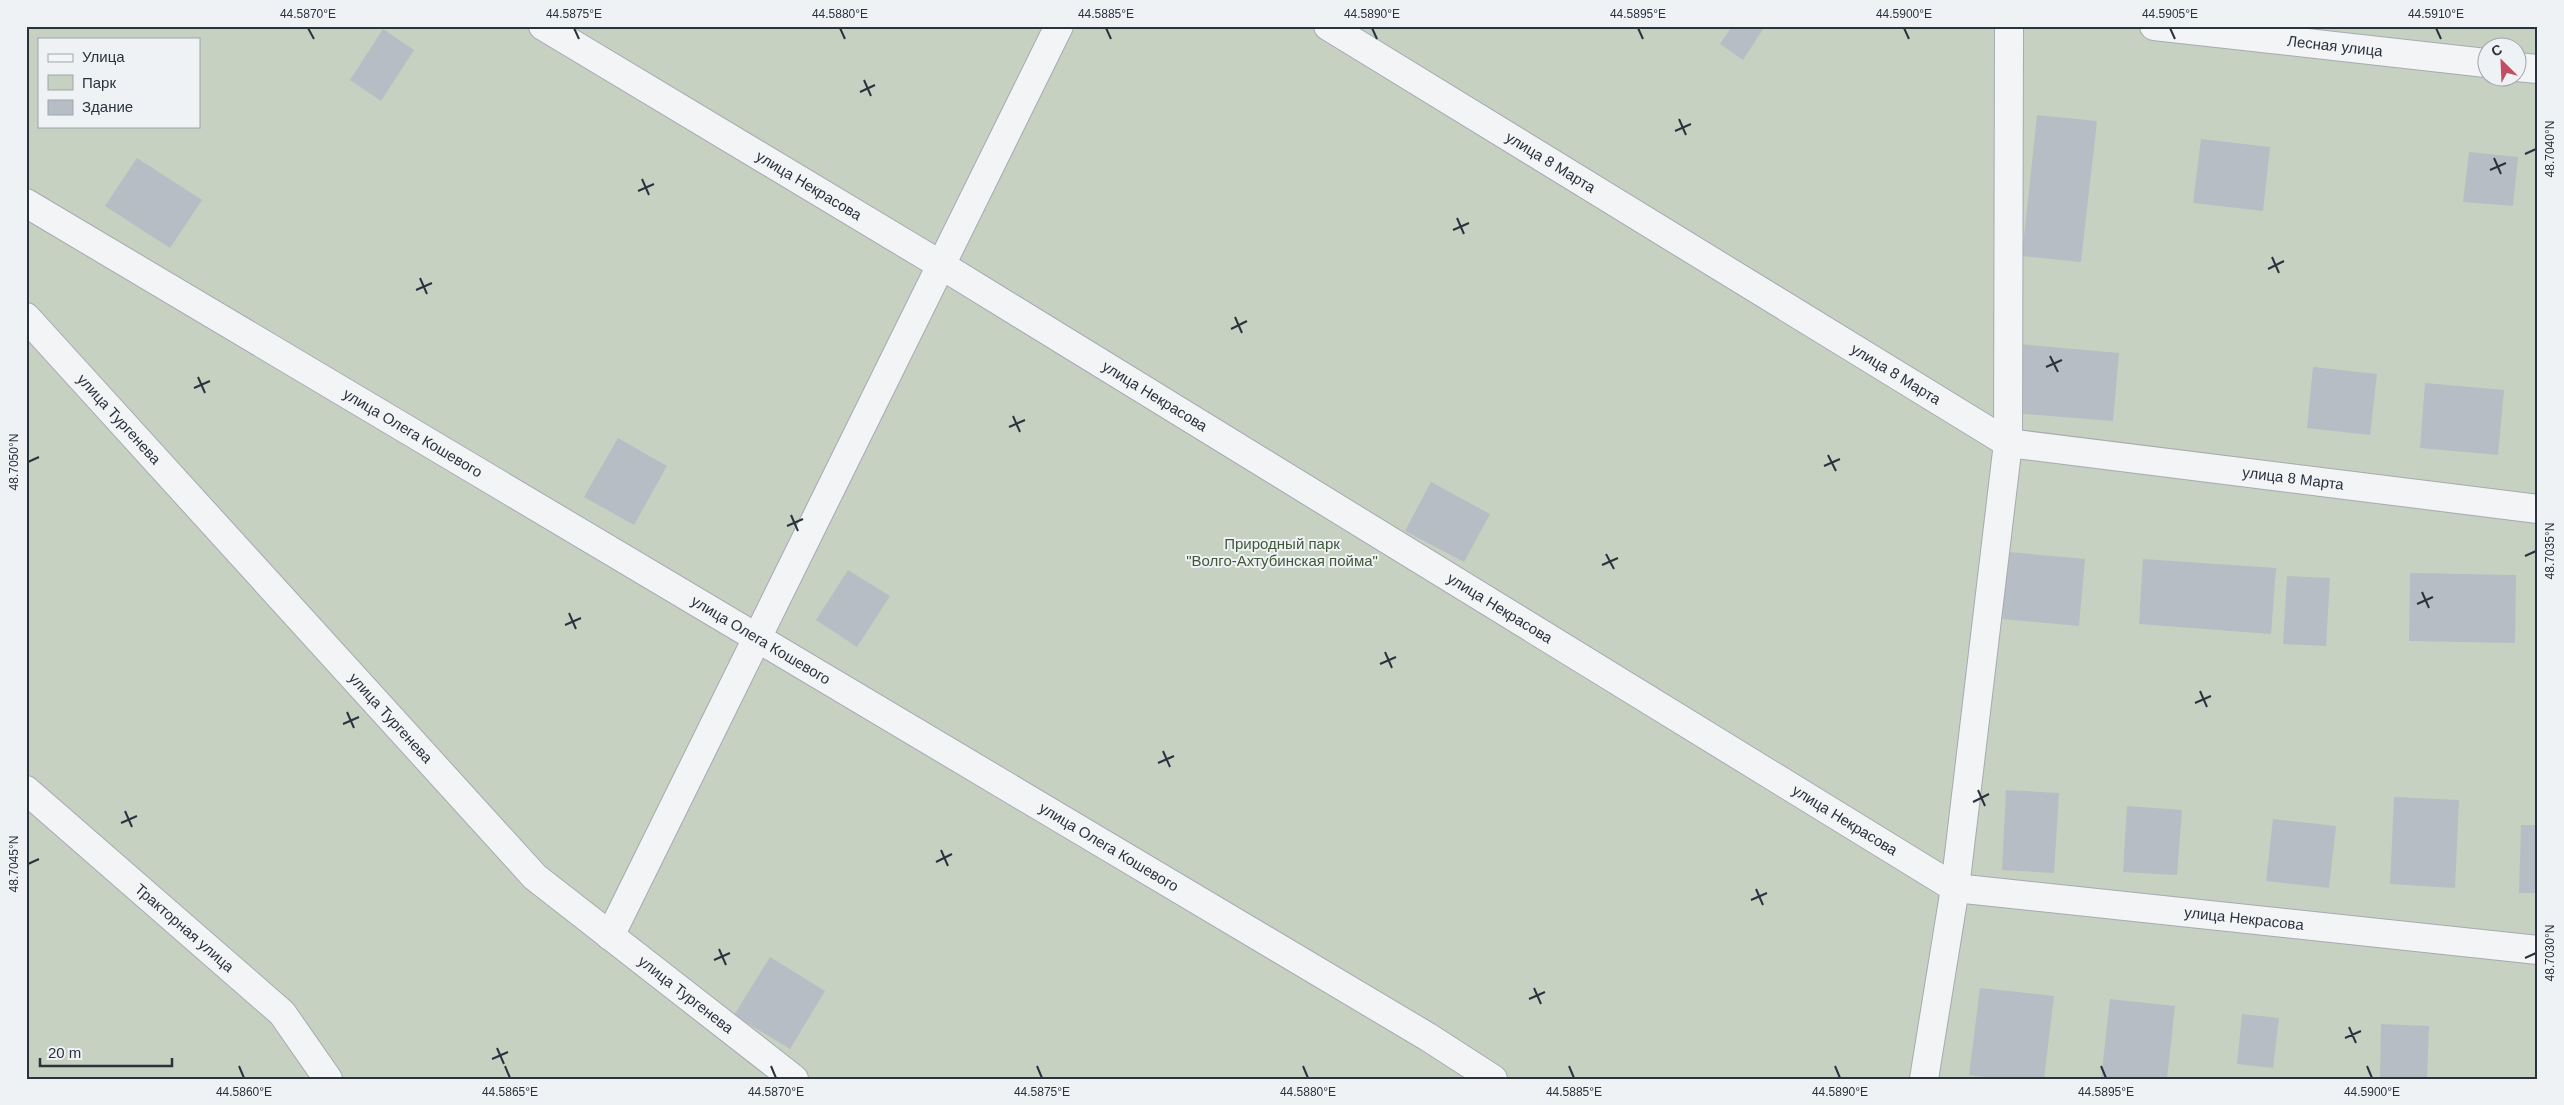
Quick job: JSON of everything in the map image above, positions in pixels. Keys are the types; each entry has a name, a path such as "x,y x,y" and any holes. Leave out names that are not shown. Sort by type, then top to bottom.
{"street":[{"name":"улица Некрасова","path":"543,26 941,265 1955,888 2538,950"},
{"path":"610,936 1059,26"},
{"name":"улица 8 Марта","path":"1328,26 2008,443 2538,509"},
{"path":"1924,1079 1955,888 2008,443 2009,26"},
{"name":"Лесная улица","path":"2154,26 2476,62"},
{"name":"улица Олега Кошевого","path":"26,203 1420,1032 1493,1079"},
{"name":"улица Тургенева","path":"26,317 535,877 794,1079"},
{"name":"Тракторная улица","path":"26,790 282,1013 328,1079"}],"green space":[{"name":"Природный парк \"Волго-Ахтубинская пойма\"","path":"26,26 2538,26 2538,1079 26,1079"}],"building":[{"path":"1732,26 1765,26 1743,60 1720,44"},
{"path":"383,29 414,50 381,101 350,80"},
{"path":"2037,115 2097,121 2081,262 2022,256"},
{"path":"2201,139 2270,147 2263,211 2193,203"},
{"path":"2469,152 2518,157 2513,206 2463,202"},
{"path":"137,158 202,200 170,248 105,206"},
{"path":"2019,344 2119,353 2113,421 2013,413"},
{"path":"2313,367 2377,374 2370,435 2307,428"},
{"path":"2425,383 2504,390 2498,455 2420,448"},
{"path":"618,438 667,466 634,525 584,497"},
{"path":"1431,482 1490,514 1464,562 1405,531"},
{"path":"2008,552 2085,559 2079,626 2002,619"},
{"path":"2143,559 2276,568 2271,634 2139,624"},
{"path":"848,570 890,596 857,647 816,620"},
{"path":"2410,573 2516,575 2515,643 2409,641"},
{"path":"2287,576 2330,578 2326,646 2283,644"},
{"path":"2006,790 2059,793 2054,873 2002,870"},
{"path":"2394,797 2459,800 2455,888 2390,884"},
{"path":"2127,806 2182,810 2177,875 2123,872"},
{"path":"2273,819 2336,826 2329,888 2266,881"},
{"path":"2521,825 2538,825 2538,893 2519,893"},
{"path":"770,957 825,991 790,1049 734,1015"},
{"path":"1980,988 2054,996 2044,1079 2000,1079 1969,1075"},
{"path":"2110,999 2175,1006 2167,1079 2101,1079"},
{"path":"2242,1014 2279,1018 2273,1068 2237,1064"},
{"path":"2381,1024 2429,1026 2427,1079 2380,1079"}]}
